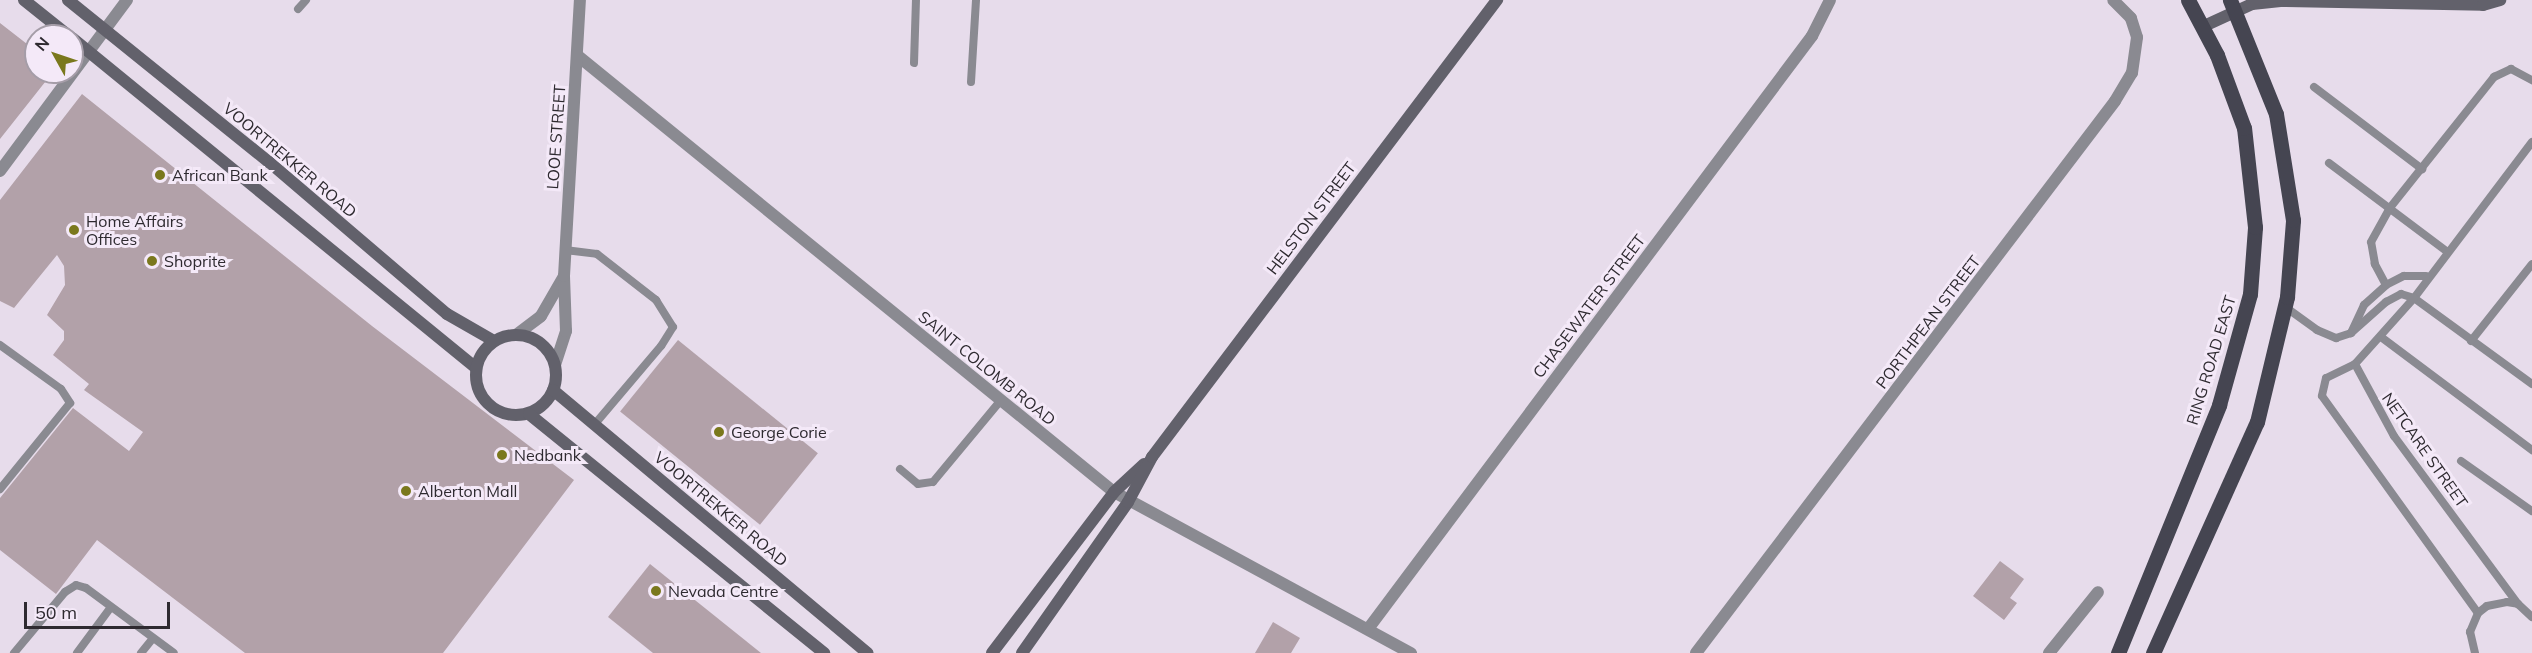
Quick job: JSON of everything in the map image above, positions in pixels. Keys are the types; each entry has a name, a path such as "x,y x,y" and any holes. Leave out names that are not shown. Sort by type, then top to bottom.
{"main road":[{"path":"24,0 54,24"},
{"name":"VOORTREKKER ROAD","path":"68,0 269,162 447,314 494,341"},
{"name":"HELSTON STREET","path":"1022,653 1128,502 1152,457 1497,0"},
{"name":"RING ROAD EAST","path":"2118,653 2219,405 2250,294 2255,227 2244,128 2202,27 2188,0"},
{"path":"2202,27 2234,5 2283,1 2388,0 2483,5 2500,0"},
{"path":"2153,653 2257,422 2284,306 2293,219 2276,114 2234,5"},
{"path":"84,47 476,368"},
{"path":"516,335 533,339 547,350 555,365 553,390 543,405 529,414 508,415 489,406 477,389 476,368 482,353 494,341 516,335"},
{"name":"VOORTREKKER ROAD","path":"553,390 868,653"},
{"path":"529,414 824,653"},
{"name":"HELSTON STREET","path":"992,653 1114,492 1152,457"}],"street":[{"path":"0,171 91,53 127,0"},
{"name":"LOOE STREET","path":"555,365 566,331 565,250 580,0"},
{"name":"CHASEWATER STREET","path":"1368,629 1812,36 1830,0"},
{"name":"PORTHPEAN STREET","path":"1696,653 2115,101 2132,73 2137,37 2131,18 2113,0"},
{"name":"SAINT COLOMB ROAD","path":"578,56 1114,492 1128,502 1411,653"},
{"name":"LOOE STREET","path":"516,335 541,316 564,276"},
{"path":"2049,653 2098,592"}],"lane":[{"path":"298,9 306,0"},
{"path":"914,63 916,0"},
{"path":"971,82 976,0"},
{"path":"2386,285 2375,264 2371,242 2389,209 2494,76 2511,69 2532,80"},
{"path":"2314,87 2422,169"},
{"path":"2478,613 2322,396 2326,378 2355,364 2381,337 2414,297 2426,276 2531,146"},
{"path":"2329,163 2446,251"},
{"path":"565,250 586,251 606,261 656,300 672,327 661,346 594,425"},
{"path":"2471,341 2532,264"},
{"path":"2351,333 2364,305 2386,285 2404,276 2426,276"},
{"path":"2284,306 2317,330 2336,338 2351,333 2385,302 2401,294 2414,297 2532,384"},
{"path":"2381,337 2532,450"},
{"path":"0,345 61,389 70,403 0,489"},
{"name":"NETCARE STREET","path":"2355,364 2394,436 2518,604 2532,617"},
{"path":"900,469 918,484 933,482 1001,400"},
{"path":"2461,461 2532,511"},
{"path":"14,653 65,592 76,585 86,588 174,653"},
{"path":"2467,653 2473,622 2478,613 2496,602 2518,604"},
{"path":"77,653 111,607"},
{"path":"141,653 153,638"},
{"path":"2470,642 2475,653"}],"building":[{"path":"0,23 24,42 24,84 44,84 0,139"},
{"path":"82,94 372,326 574,480 443,653 245,653 97,540 56,594 0,550 0,498 73,408 129,451 143,432 84,390 89,384 53,355 64,340 64,331 47,315 65,285 64,266 57,255 14,308 0,301 0,200"},
{"name":"George Corie","path":"678,340 818,453 760,525 620,411"},
{"path":"2000,561 2024,579 2010,598 2017,603 2004,620 1973,596"},
{"name":"Nevada Centre","path":"650,564 761,653 653,653 608,617"},
{"path":"1273,622 1300,638 1291,653 1255,653"}],"place":[{"name":"African Bank","path":"160,175"},
{"name":"Home Affairs Offices","path":"74,230"},
{"name":"Shoprite","path":"152,261"},
{"name":"George Corie","path":"719,432"},
{"name":"Nedbank","path":"502,455"},
{"name":"Alberton Mall","path":"406,491"},
{"name":"Nevada Centre","path":"656,591"}]}
